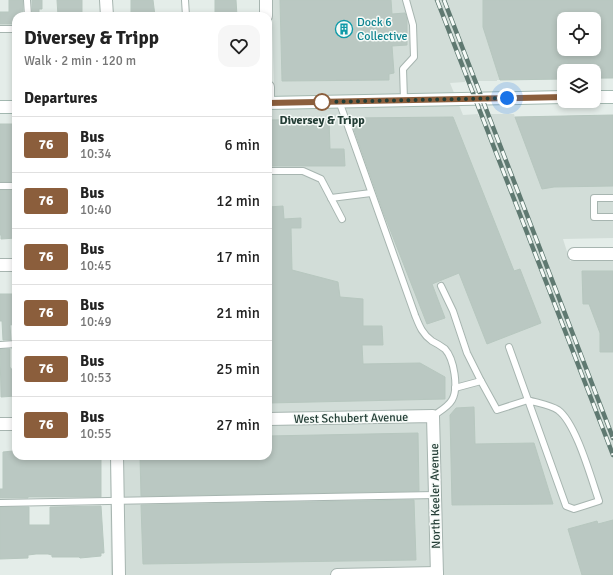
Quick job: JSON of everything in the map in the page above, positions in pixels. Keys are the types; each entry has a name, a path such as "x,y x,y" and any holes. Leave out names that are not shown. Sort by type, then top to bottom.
{"street":[{"path":"106,0 107,12"},
{"path":"266,0 266,12"},
{"path":"601,97 613,97"},
{"path":"272,103 557,98"},
{"path":"0,107 12,107"},
{"path":"574,254 613,254"},
{"path":"0,265 12,265"},
{"name":"West Schubert Avenue","path":"272,419 433,416"},
{"name":"North Keeler Avenue","path":"433,416 437,574"},
{"path":"0,424 12,424"},
{"path":"116,460 119,575"},
{"path":"337,575 437,574"}],"lane":[{"path":"27,0 28,12"},
{"path":"185,0 186,12"},
{"path":"404,100 403,69 414,57 413,25 406,0"},
{"path":"0,29 12,29"},
{"path":"339,101 423,334 444,348 450,356 454,369 455,394 452,400 433,416"},
{"path":"272,171 303,171 321,179 342,219"},
{"path":"0,186 12,186"},
{"path":"331,198 371,193"},
{"path":"613,198 594,198 594,217 613,217"},
{"path":"441,286 453,311 467,353 496,410 528,400 557,410 564,416 574,431 599,501 574,509 566,506 528,400 509,347"},
{"path":"0,344 12,344"},
{"path":"455,388 481,381"},
{"path":"0,503 435,495"}],"shaded area":[{"path":"271,0 613,0 613,78 601,79 601,64 557,64 557,79 465,81 450,83 463,115 478,114 478,116 491,114 514,114 515,117 613,115 613,238 563,239 570,261 613,261 613,575 111,575 110,460 272,460 272,109 275,109"}],"building":[{"path":"9,0 23,0 23,12 12,12 12,24 0,24 0,12 9,12"},
{"path":"32,0 42,0 42,9 39,9 39,12 32,12"},
{"path":"57,0 82,0 82,12 58,12"},
{"path":"131,0 153,0 154,12 131,12"},
{"path":"215,0 236,0 237,12 215,12"},
{"name":"Dock 6 Collective","path":"280,0 391,0 392,14 405,13 407,19 407,45 392,46 394,73 389,74 389,80 282,81"},
{"path":"483,0 613,0 613,78 601,78 601,64 557,64 557,79 500,80 483,27"},
{"path":"613,115 613,186 554,187 542,189 515,117"},
{"path":"453,117 514,271 520,269 541,323 487,344 459,273 432,284 445,318 427,324 384,214 351,121 351,118"},
{"path":"329,119 330,149 344,149 345,166 272,166 272,120"},
{"path":"0,124 12,124 12,182 0,182"},
{"path":"0,190 12,190 12,238 1,239"},
{"path":"283,206 284,219 301,218 301,228 291,228 292,270 338,282 340,297 363,299 363,326 382,326 383,345 362,345 363,364 420,363 445,377 445,399 272,403 272,207"},
{"path":"582,271 613,271 613,352 600,352 600,333 589,304 583,304"},
{"path":"0,294 12,294 12,325 10,325 11,340 3,340 2,321 0,321"},
{"path":"0,349 10,349 12,396 1,397"},
{"path":"474,407 475,444 534,443 553,504 452,505 450,415 456,408"},
{"path":"418,433 419,491 141,496 140,460 272,460 272,436"},
{"path":"12,451 12,460 101,460 101,497 0,498 0,489 3,489 3,452"},
{"path":"414,500 416,560 143,564 141,505"},
{"path":"101,506 104,553 101,553 101,556 80,558 52,557 52,555 48,554 36,554 28,555 28,558 0,559 0,507 29,507 29,525 50,525 50,507"},
{"path":"613,520 613,575 582,575 568,529 597,521 598,524"}],"railway":[{"path":"437,0 613,455"},
{"path":"444,0 613,438"}],"bus line":[{"name":"76","path":"272,103 557,97"}],"place":[{"name":"Dock 6 Collective","path":"344,29"},
{"name":"Diversey & Tripp","path":"322,102"}],"route":[{"path":"322,102 507,98"}]}
